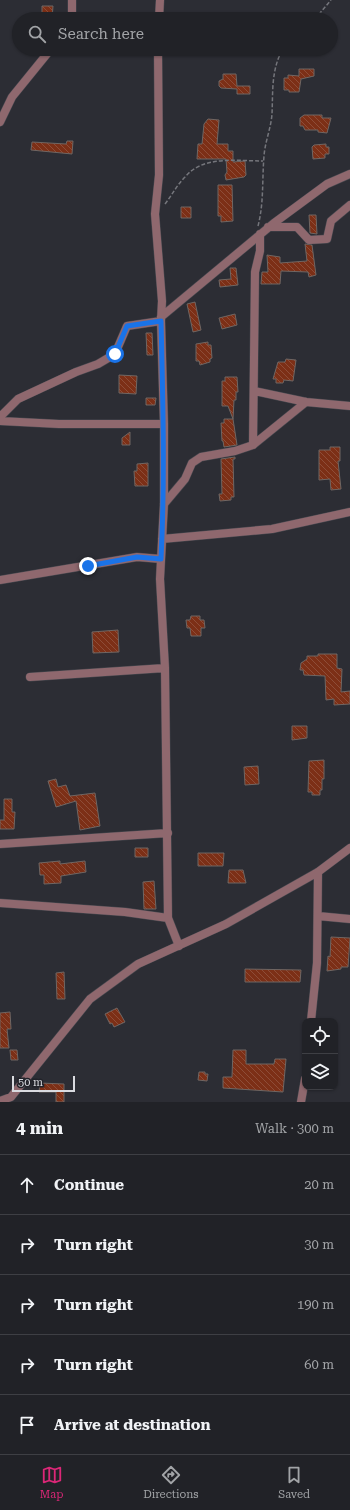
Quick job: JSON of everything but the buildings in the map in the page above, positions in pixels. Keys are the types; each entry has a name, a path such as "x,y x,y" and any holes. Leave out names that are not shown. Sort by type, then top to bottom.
{"street":[{"path":"72,0 72,12"},
{"path":"159,12 160,0"},
{"path":"0,122 12,97 45,56"},
{"path":"158,56 159,175 156,214 162,301 161,319 164,424 164,504 160,579 165,668 168,918 179,946"},
{"path":"0,417 18,400 76,372 98,364 115,354 127,326 161,319 209,275 268,227 327,184 350,174"},
{"path":"268,227 297,227 309,240 327,239 330,221 350,205"},
{"path":"253,444 255,272 260,251 257,237"},
{"path":"254,391 306,402 350,406"},
{"path":"164,504 185,479 192,463 201,457 235,452 253,444 306,402"},
{"path":"0,421 59,424 164,424"},
{"path":"162,539 272,529 350,512"},
{"path":"0,580 137,557 161,559"},
{"path":"30,677 165,668"},
{"path":"0,844 168,834"},
{"path":"0,1101 11,1099 90,999 138,964 226,924 318,872 350,848"},
{"path":"311,1018 317,963 318,872"},
{"path":"0,903 124,912 168,918"},
{"path":"318,916 350,919"},
{"path":"301,1102 303,1090"}],"path":[{"path":"321,12 331,0"},
{"path":"257,237 261,210 263,161 272,116 273,80 280,56"},
{"path":"156,214 185,176 196,167 208,162 263,161"}],"route":[{"path":"88,566 137,557 161,559 164,504 164,424 161,321 127,326 115,354"}]}
